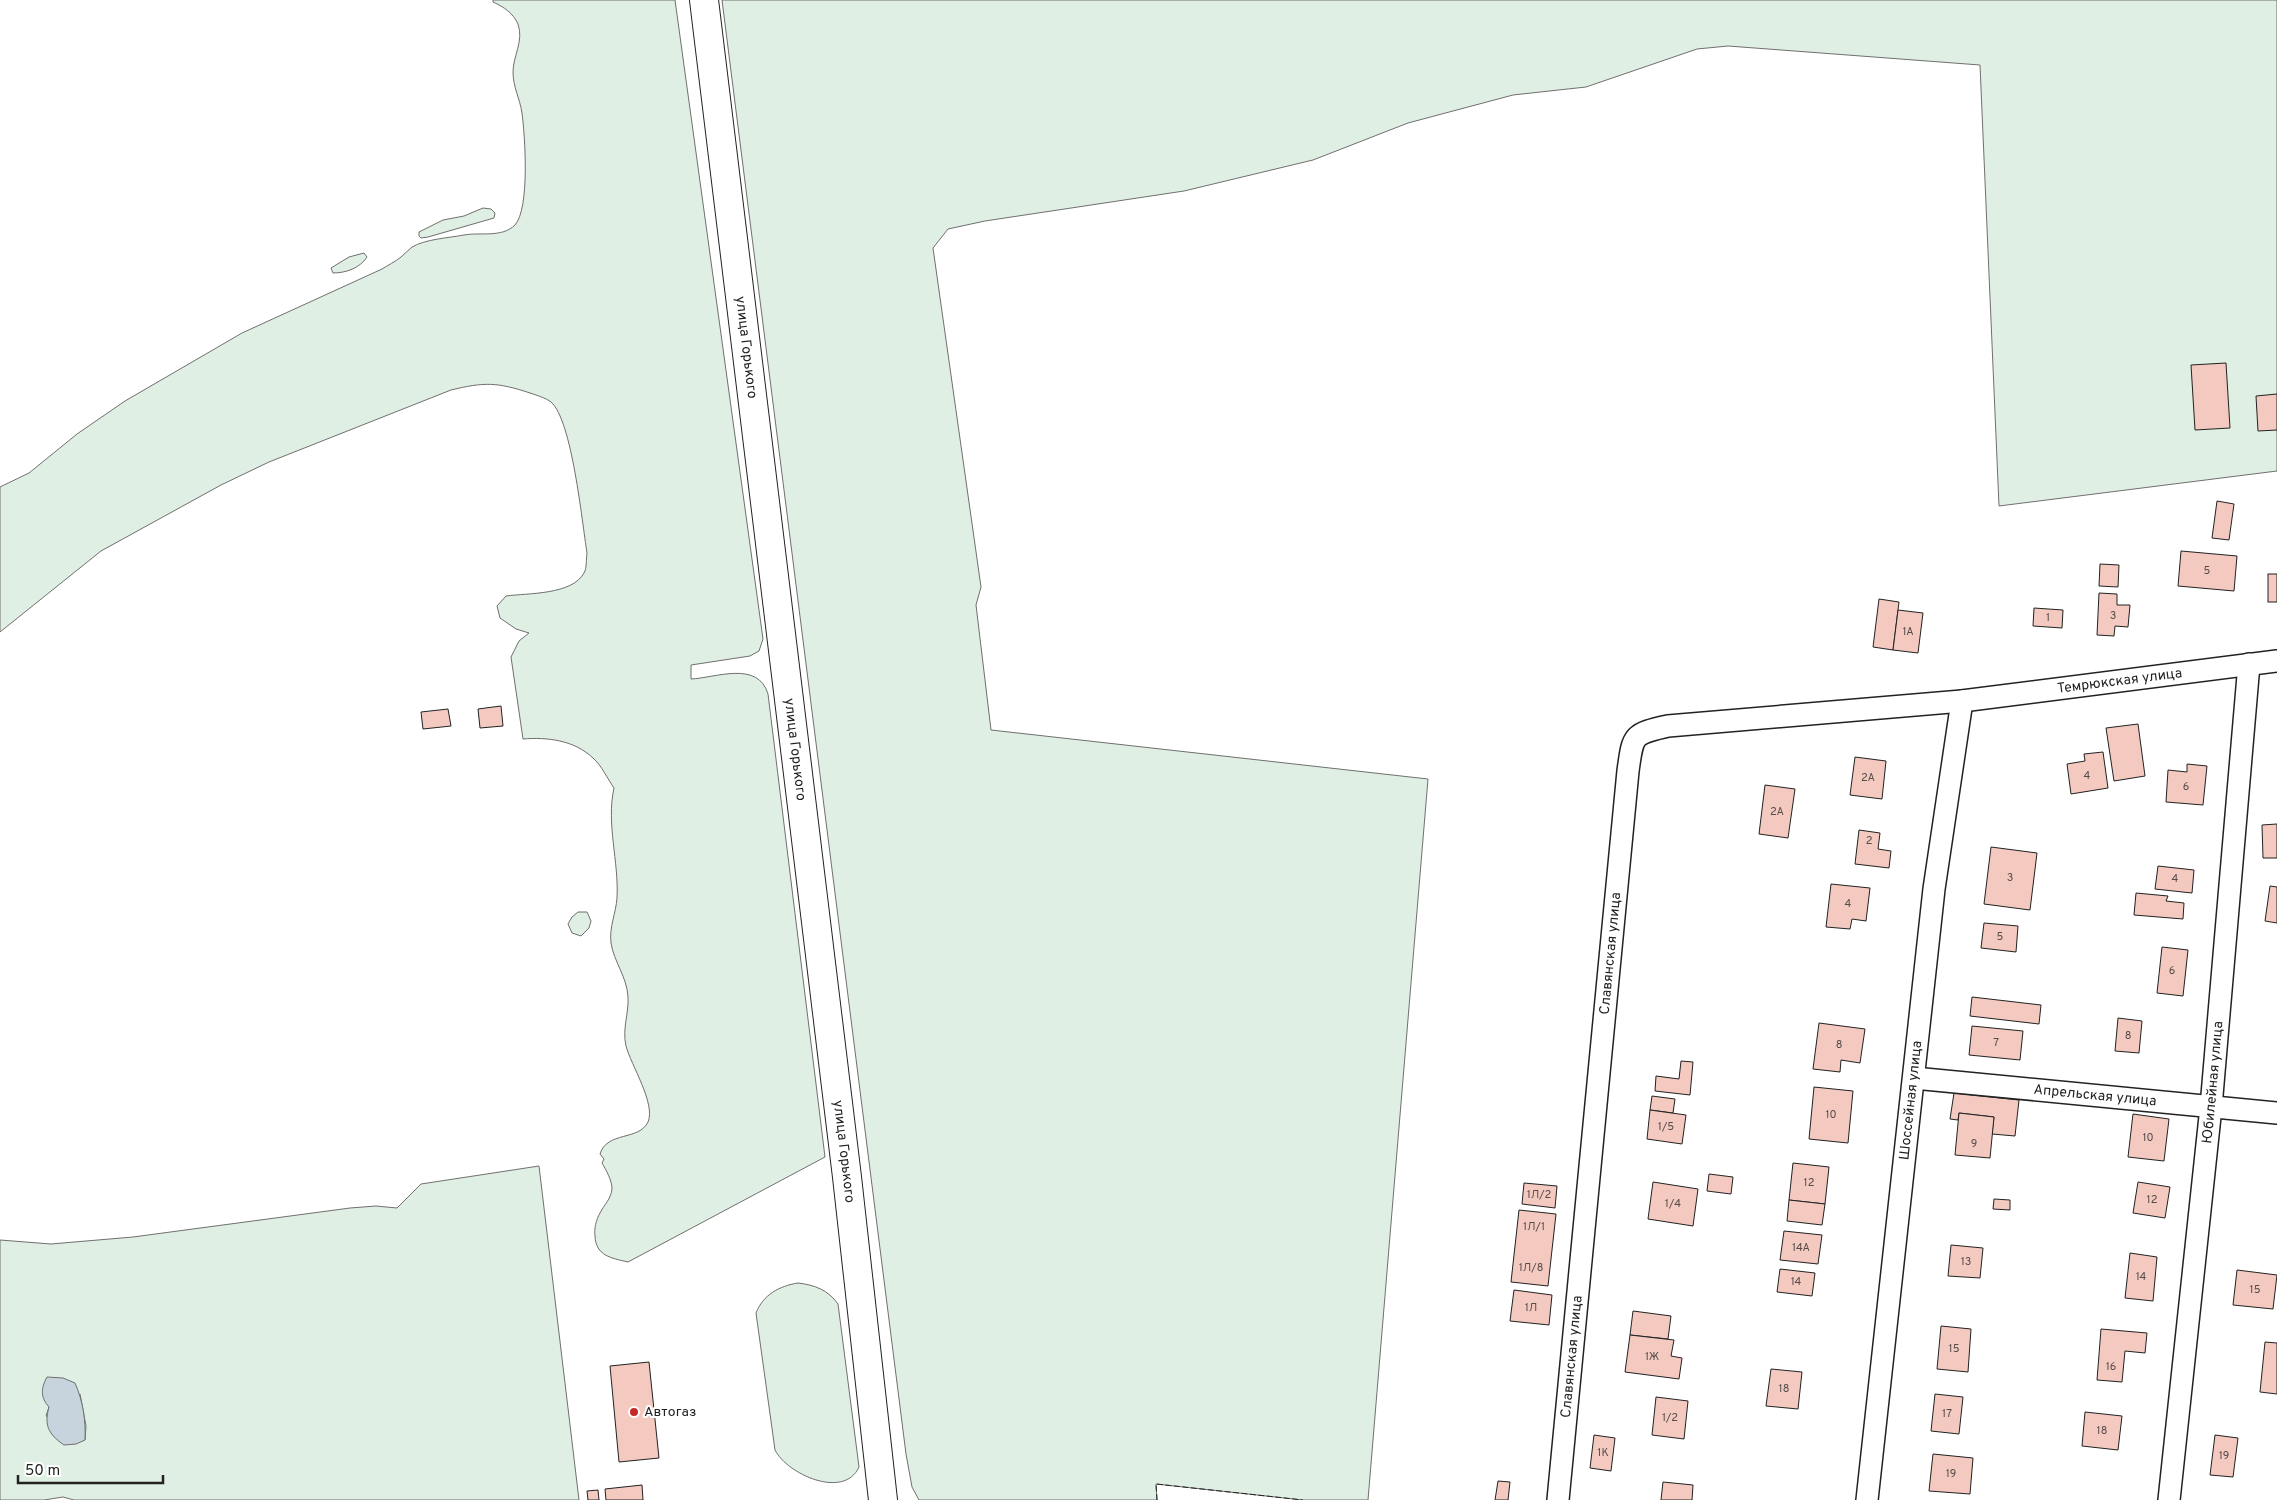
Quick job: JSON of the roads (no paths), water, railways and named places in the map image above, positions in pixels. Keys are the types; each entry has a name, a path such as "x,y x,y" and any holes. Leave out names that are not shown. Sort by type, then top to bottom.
{"main road":[{"name":"улица Горького","path":"704,0 852,1224 883,1500"}],"street":[{"name":"Темрюкская улица","path":"1962,701 2277,661"},
{"name":"Юбилейная улица","path":"2169,1500 2211,1107 2249,664"},
{"name":"Шоссейная улица","path":"1868,1500 1934,889 1962,701"},
{"name":"Славянская улица","path":"1558,1500 1628,770 1631,746 1636,736 1644,731 1668,726 1962,701"},
{"name":"Апрельская улица","path":"1914,1078 2277,1113"},
{"path":"880,1469 894,1500"}],"place":[{"name":"Автогаз","path":"634,1412"}]}
